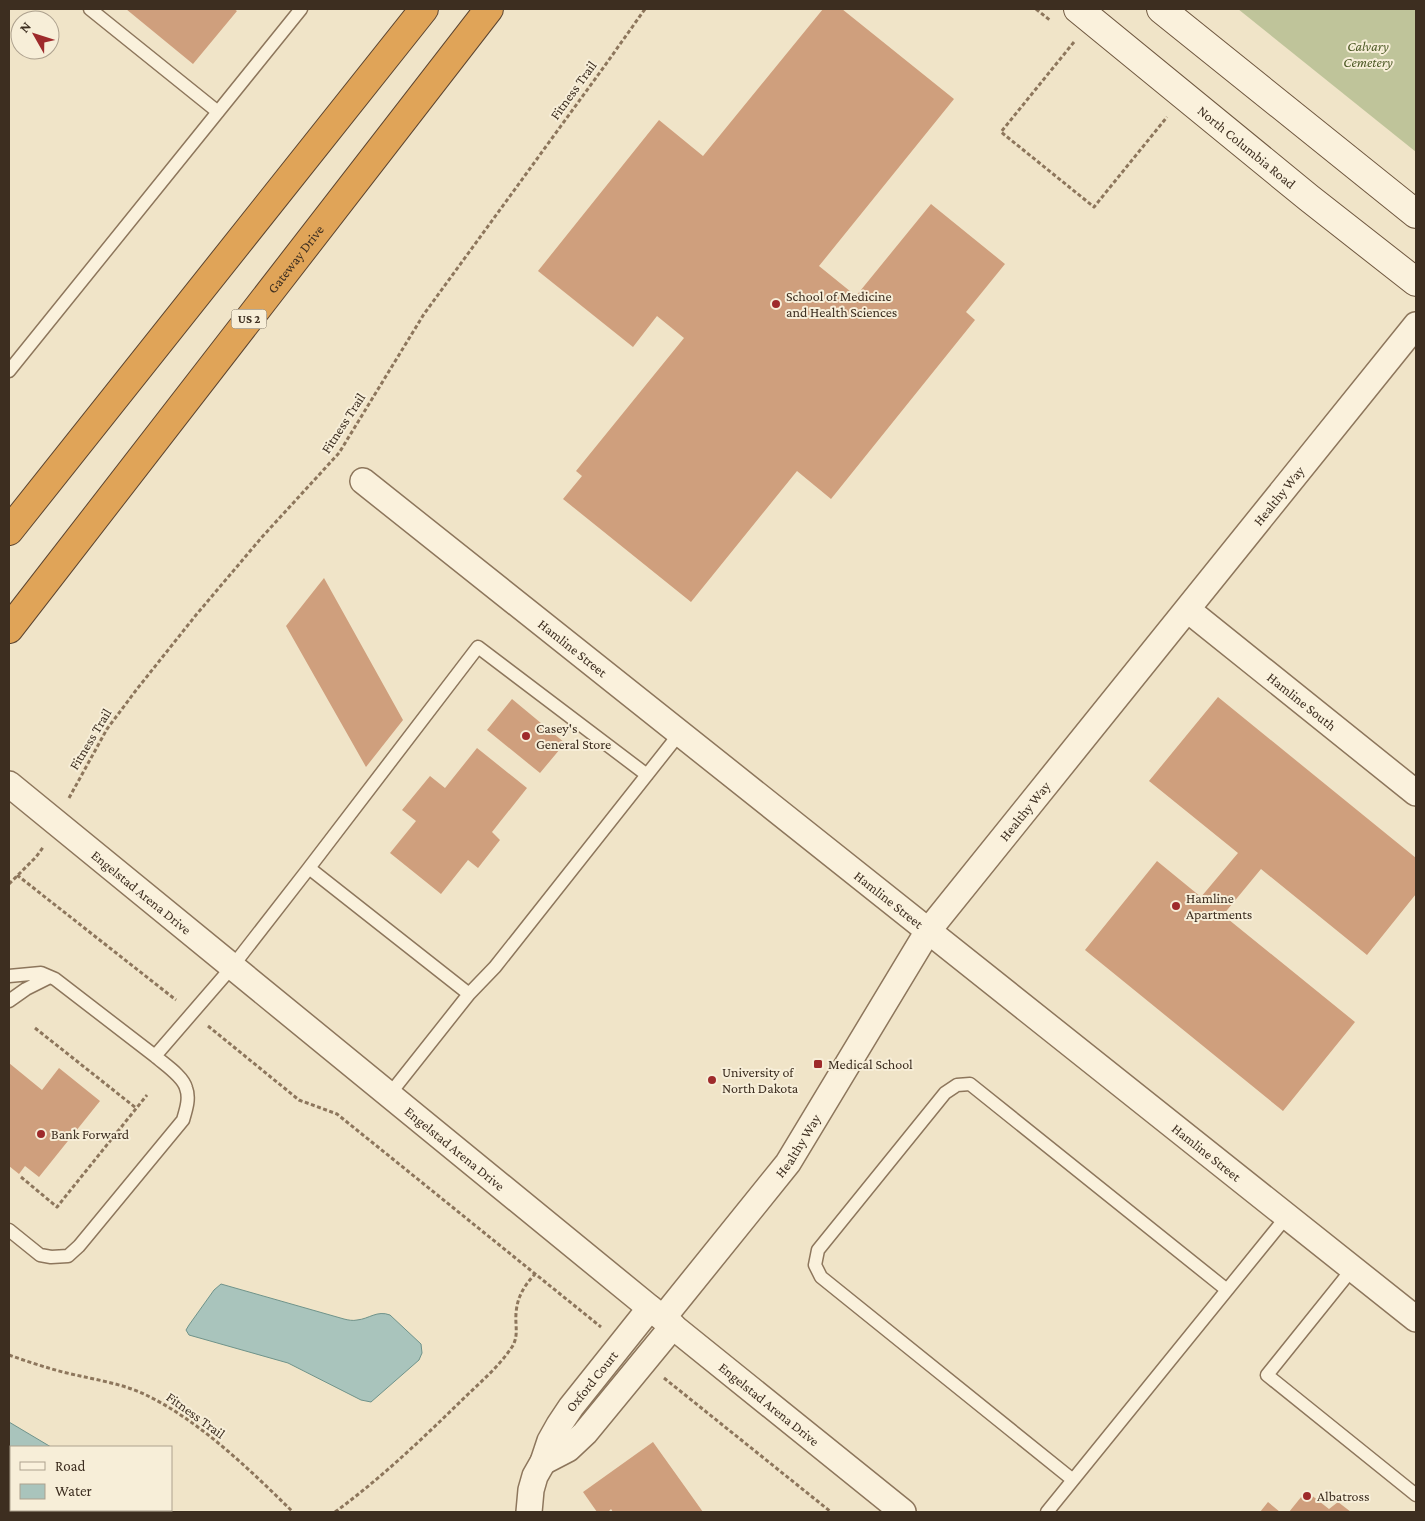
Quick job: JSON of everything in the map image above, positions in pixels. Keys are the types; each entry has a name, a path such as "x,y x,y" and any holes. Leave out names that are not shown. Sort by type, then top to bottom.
{"highway":[{"path":"9,532 424,9"},
{"name":"Gateway Drive","path":"9,629 489,9"}],"main road":[{"name":"North Columbia Road","path":"1078,9 1309,198 1416,282"},
{"path":"1161,9 1416,214"}],"street":[{"name":"Healthy Way","path":"662,1317 788,1163 928,931 1416,325"},
{"name":"Hamline Street","path":"363,481 1416,1319"},
{"name":"Hamline South","path":"1188,610 1416,793"},
{"name":"Engelstad Arena Drive","path":"9,784 903,1512"},
{"name":"Oxford Court","path":"529,1512 531,1490 535,1476 543,1462 550,1441 571,1407 622,1344 662,1317"},
{"path":"543,1462 559,1454 577,1441 644,1362 662,1317"}],"lane":[{"path":"90,9 218,112"},
{"path":"9,371 301,9"},
{"path":"155,1056 232,966 478,647 647,775"},
{"path":"389,1095 469,994 496,967 680,734"},
{"path":"309,868 469,994"},
{"path":"9,976 41,973 55,979 177,1074 186,1087 187,1104 184,1120 79,1246 68,1256 51,1257 40,1255 9,1230"},
{"path":"9,984 33,977 50,977"},
{"path":"9,1001 33,985 50,977"},
{"path":"1073,1480 821,1277 815,1265 818,1250 945,1093 957,1085 970,1084 1226,1290"},
{"path":"1047,1512 1287,1216"},
{"path":"1353,1268 1267,1374 1416,1495"}],"path":[{"name":"Fitness Trail","path":"9,884 36,857 45,845 72,791 113,721 137,689 196,614 256,544 339,453 424,314 645,9"},
{"path":"1076,40 1001,132 1094,207 1170,113"},
{"path":"17,875 299,1100 337,1114 622,1344"},
{"path":"35,1028 136,1108"},
{"path":"22,1177 57,1206 147,1095"},
{"path":"335,1512 423,1439 495,1368 513,1345 517,1330 515,1316 518,1297 524,1286 535,1274"},
{"name":"Fitness Trail","path":"9,1355 51,1369 107,1382 142,1394 175,1411 223,1449 293,1512"},
{"path":"644,1362 831,1512"}],"green space":[{"name":"Calvary Cemetery","path":"1238,9 1416,9 1416,152"}],"water":[{"path":"221,1284 347,1320 381,1314 390,1315 421,1344 422,1353 419,1360 371,1402 361,1400 288,1363 189,1335 186,1330 189,1325 214,1290"},
{"path":"9,1422 49,1446 10,1446 10,1511 145,1512 9,1512"}],"building":[{"path":"126,9 234,9 237,11 193,64"},
{"name":"School of Medicine and Health Sciences","path":"823,9 842,9 954,99 819,266 856,296 931,204 1005,264 966,312 975,320 831,499 797,471 691,602 563,499 582,476 576,471 684,338 657,316 633,347 538,271 659,120 703,156"},
{"path":"324,578 403,720 366,767 286,626"},
{"name":"Hamline Apartments","path":"1218,697 1416,858 1416,894 1367,955 1261,869 1223,915 1355,1022 1283,1111 1085,950 1157,861 1201,897 1238,853 1149,781"},
{"name":"Casey's General Store","path":"512,699 565,743 540,773 487,730"},
{"name":"Casey's General Store","path":"477,748 527,788 492,832 500,840 478,868 468,860 441,894 390,853 416,821 402,810 430,776 445,788"},
{"name":"Bank Forward","path":"9,1063 42,1090 59,1068 100,1101 39,1177 25,1166 19,1174 9,1166"},
{"path":"653,1442 703,1512 613,1512 611,1509 608,1512 597,1512 583,1492"},
{"name":"Albatross","path":"1306,1491 1329,1509 1338,1502 1351,1512 1289,1512"},
{"name":"Albatross","path":"1268,1502 1280,1512 1260,1512"}],"place":[{"name":"School of Medicine and Health Sciences","path":"776,304"},
{"name":"Casey's General Store","path":"526,736"},
{"name":"Hamline Apartments","path":"1176,906"},
{"name":"Medical School","path":"818,1064"},
{"name":"University of North Dakota","path":"712,1080"},
{"name":"Bank Forward","path":"41,1134"},
{"name":"Albatross","path":"1307,1496"}]}
